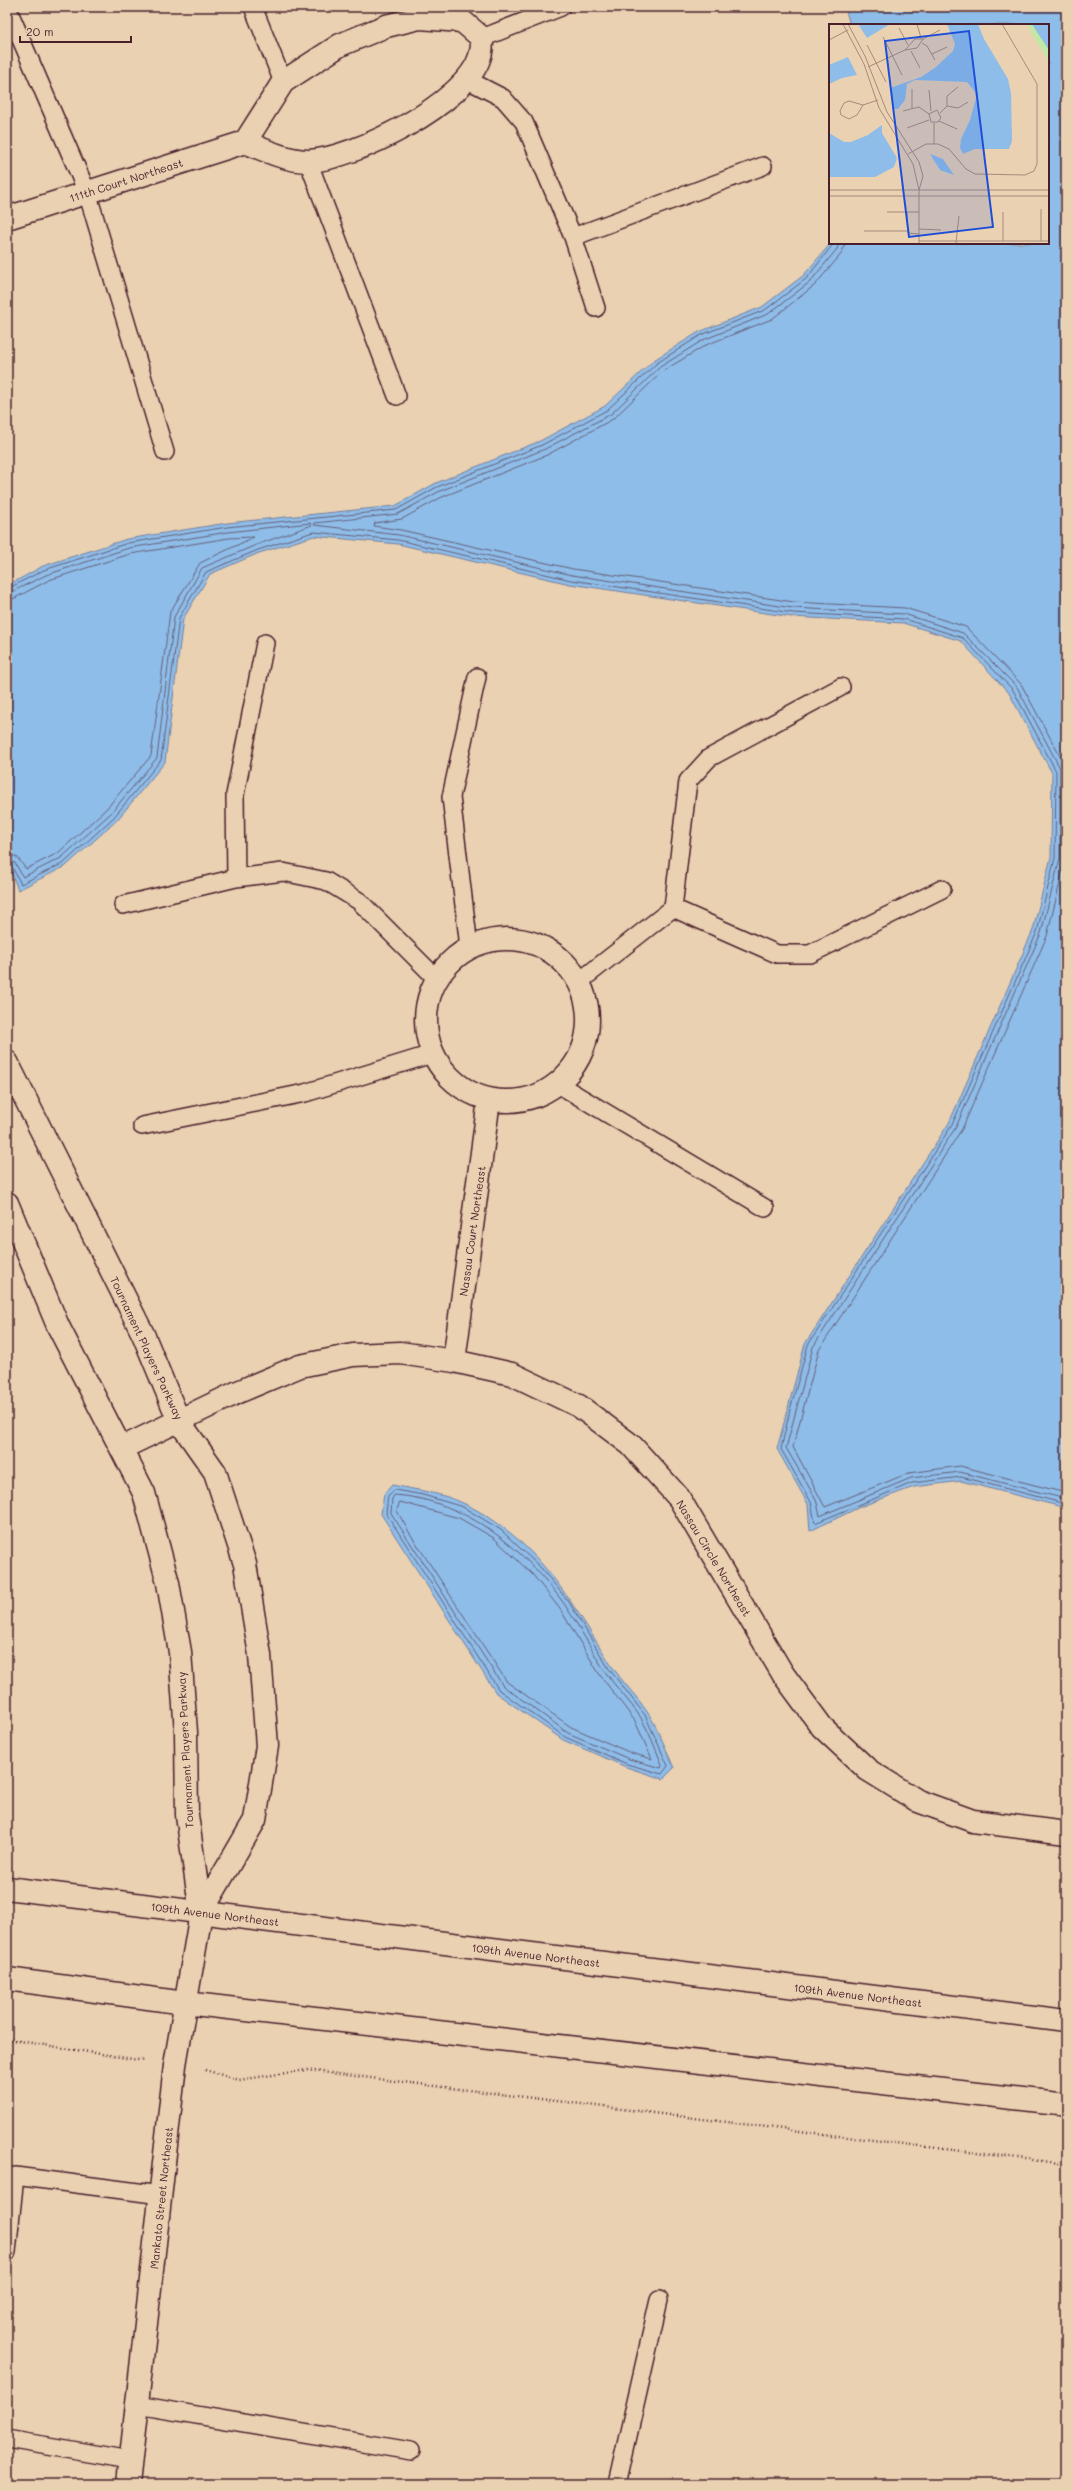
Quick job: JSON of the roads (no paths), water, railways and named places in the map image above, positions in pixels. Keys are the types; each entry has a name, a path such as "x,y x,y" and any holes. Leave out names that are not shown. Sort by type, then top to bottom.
{"street":[{"path":"463,14 482,38 480,57 466,79 447,98 393,134 348,154 308,161 278,155 245,142 283,82 340,45 386,26 419,18 463,14"},
{"name":"111th Court Northeast","path":"7,218 245,142"},
{"path":"500,938 540,945 580,981 589,1015 582,1053 558,1084 534,1097 489,1100 449,1078 432,1054 425,1022 428,997 436,978 443,968 469,947 500,938"},
{"name":"Tournament Players Parkway","path":"7,1062 143,1334 179,1421 215,1472 245,1564 260,1655 267,1746 255,1820 201,1913"},
{"name":"Nassau Court Northeast","path":"454,1361 489,1100"},
{"name":"Tournament Players Parkway","path":"7,1203 58,1326 144,1493 168,1583 180,1652 186,1732 187,1815 201,1913"},
{"name":"Nassau Circle Northeast","path":"122,1448 238,1392 300,1366 353,1355 400,1354 454,1361 512,1374 579,1406 631,1445 678,1498 783,1674 822,1727 868,1770 918,1801 973,1821 1066,1833"},
{"name":"109th Avenue Northeast","path":"7,1888 1066,2021"},
{"name":"Mankato Street Northeast","path":"128,2484 175,2065 201,1913"},
{"path":"7,1979 185,2003 1066,2104"}],"lane":[{"path":"7,7 86,192 165,452"},
{"path":"253,7 283,82"},
{"path":"482,38 561,7"},
{"path":"466,79 503,98 524,122 573,237 596,308"},
{"path":"308,161 397,396"},
{"path":"573,237 763,166"},
{"path":"236,878 235,795 265,643"},
{"path":"469,947 451,797 477,677"},
{"path":"580,981 673,908 688,781 709,758 841,687"},
{"path":"123,905 236,878 283,872 326,881 359,901 436,978"},
{"path":"673,908 777,954 810,954 942,889"},
{"path":"142,1126 305,1093 432,1054"},
{"path":"558,1084 765,1208"},
{"path":"7,2252 11,2174 161,2195"},
{"path":"617,2484 659,2300"},
{"path":"137,2405 411,2451"},
{"path":"7,2439 130,2460"}],"water":[{"path":"845,7 1066,7 1066,1508 961,1481 914,1487 862,1506 810,1531 808,1504 777,1449 805,1344 949,1123 1033,930 1051,857 1052,773 1009,693 961,641 903,623 792,617 570,584 398,544 314,536 259,553 210,574 183,619 165,762 117,820 66,866 18,890 7,861 7,586 43,566 127,539 227,523 395,506 436,483 540,441 605,406 654,360 699,332 762,307 804,275 830,244 1049,244 1049,24 850,24"},
{"path":"392,1485 439,1494 457,1500 490,1518 512,1534 532,1553 550,1573 566,1595 615,1671 648,1713 659,1733 674,1768 663,1779 626,1767 563,1740 496,1693 381,1514 384,1494"}]}
